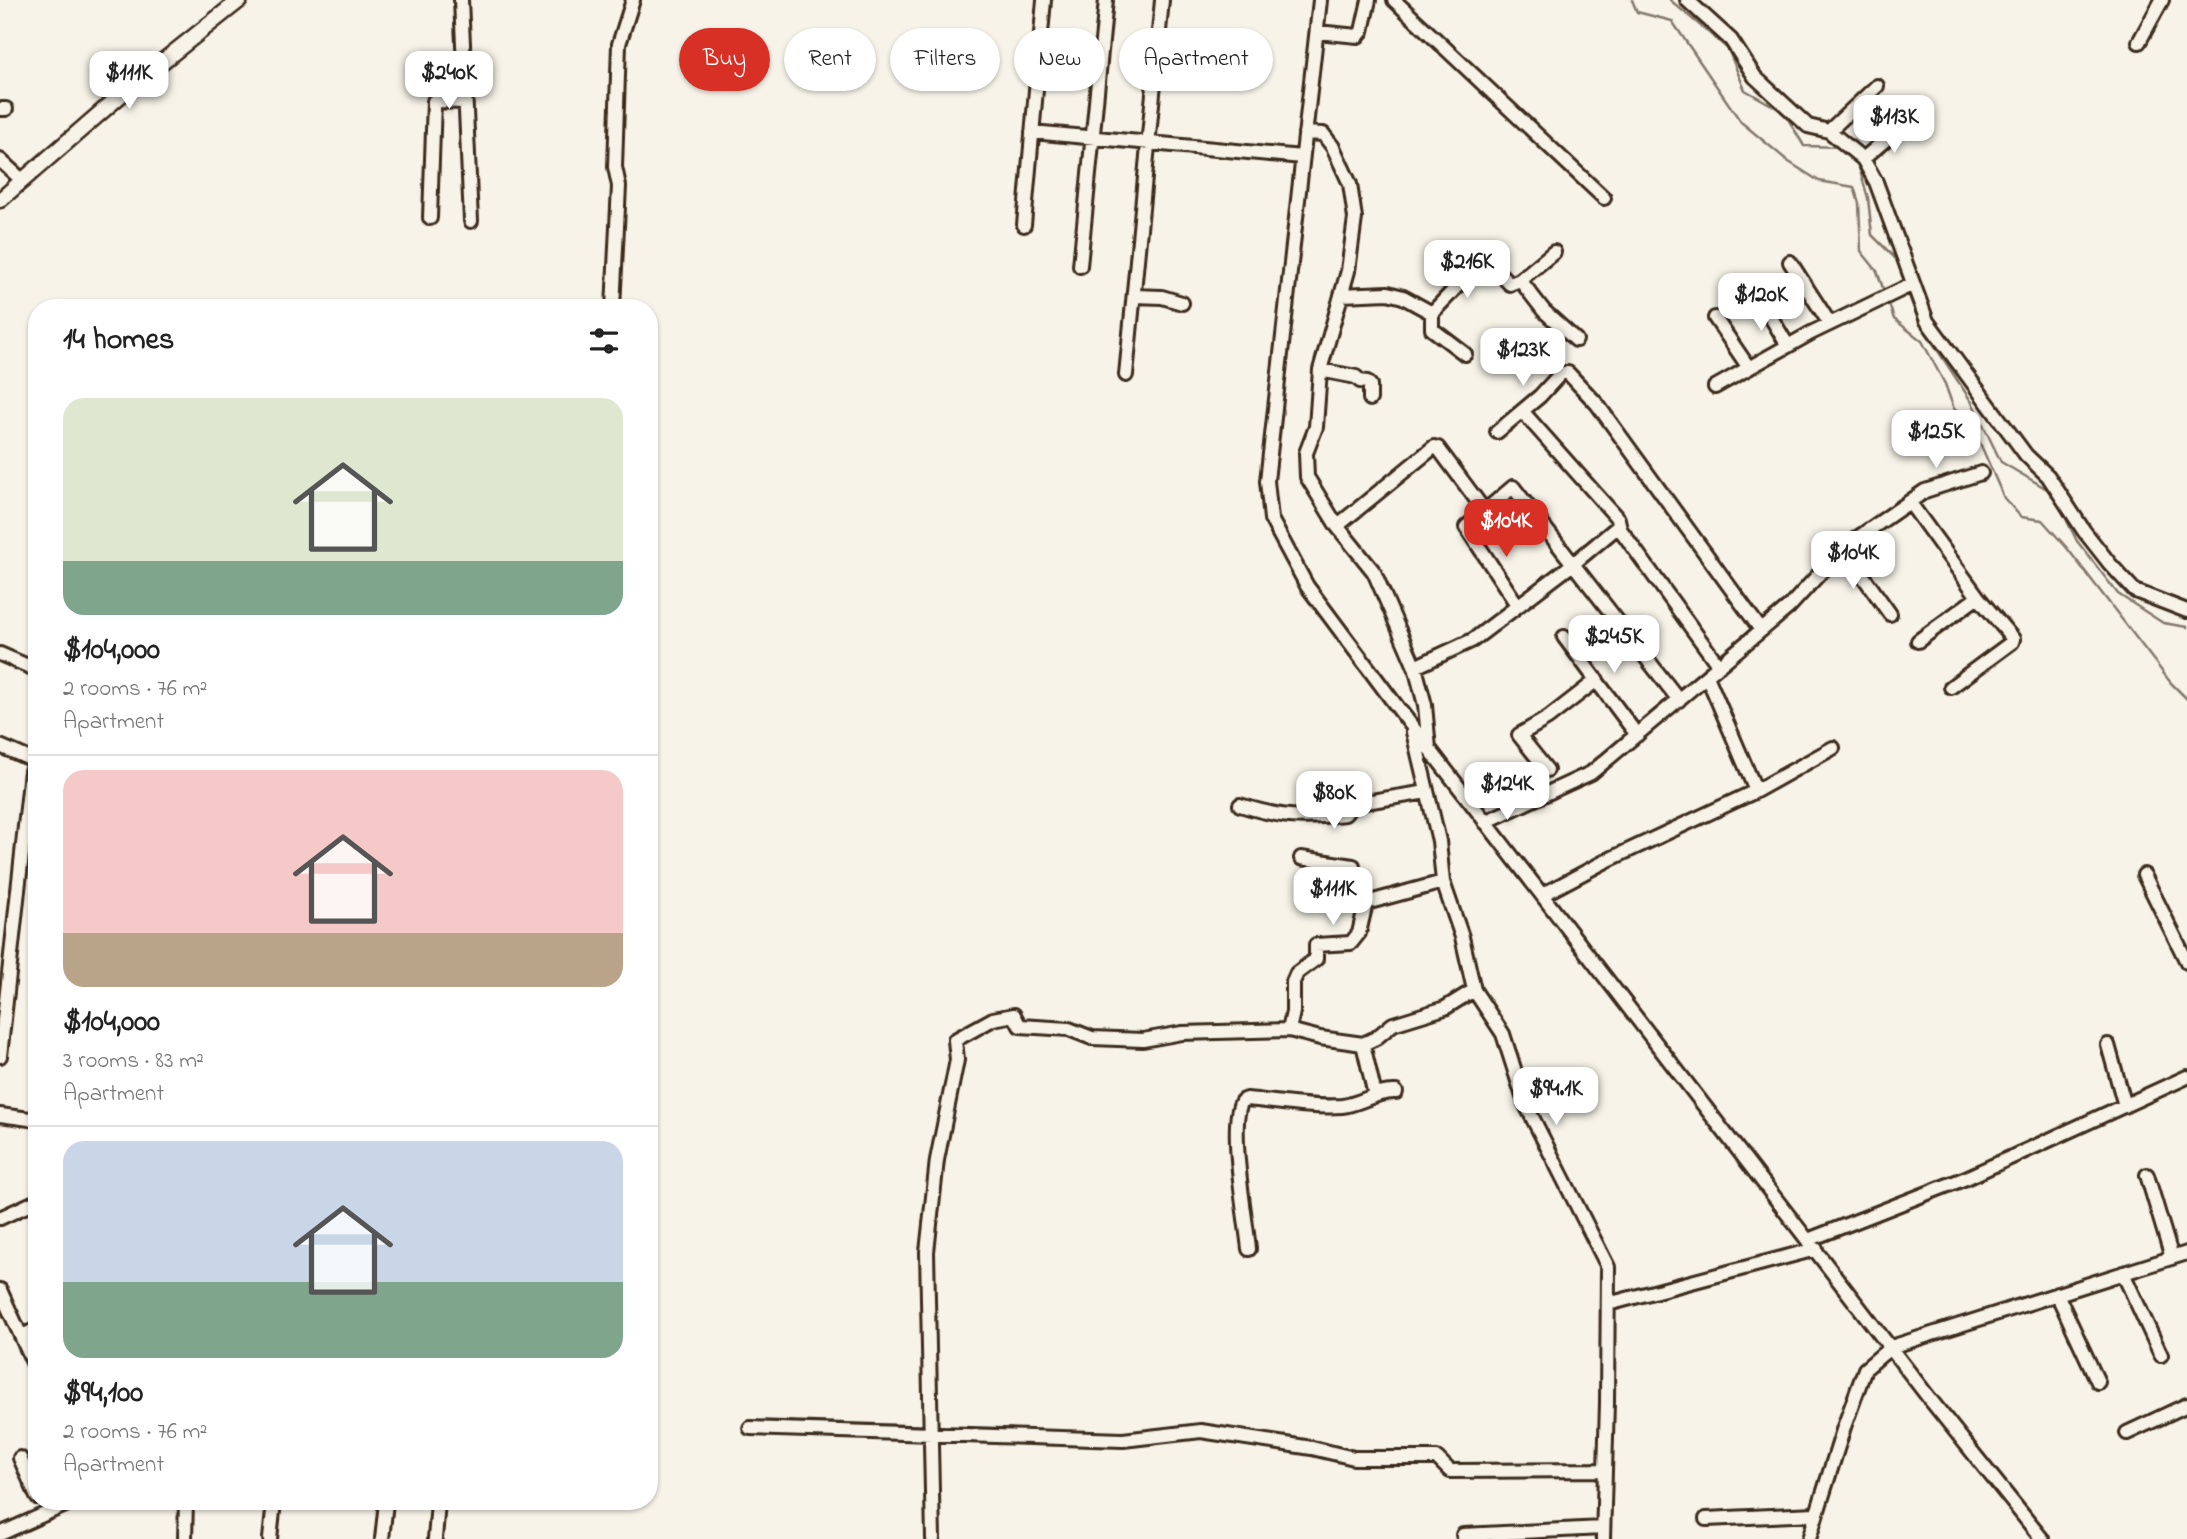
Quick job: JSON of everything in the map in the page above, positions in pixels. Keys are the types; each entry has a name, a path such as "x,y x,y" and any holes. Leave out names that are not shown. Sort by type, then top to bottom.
{"main road":[{"path":"0,200 129,88 240,0"}],"street":[{"path":"461,0 471,221"},
{"path":"613,299 619,186 615,167 619,44 634,0"},
{"path":"1024,225 1044,0"},
{"path":"1080,266 1105,0"},
{"path":"1126,375 1162,0"},
{"path":"1321,0 1267,481 1271,519 1307,586 1411,726 1891,1348 2042,1539"},
{"path":"1317,32 1358,36 1362,31 1369,0"},
{"path":"1394,0 1604,198"},
{"path":"1687,0 1731,40 1755,77 1808,126 1829,131 1863,159 1876,182 1927,321 2026,455 2048,476 2084,531 2110,564 2135,591 2187,611"},
{"path":"2138,42 2162,0"},
{"path":"1829,131 1877,86"},
{"path":"430,218 434,100 465,102"},
{"path":"1863,159 1904,124"},
{"path":"1032,132 1302,157"},
{"path":"1305,133 1323,134 1333,147 1350,184 1355,218 1348,271 1320,370 1316,426 1306,453 1307,477 1336,526 1374,572 1415,667 1425,705 1429,749"},
{"path":"0,160 23,181"},
{"path":"1465,354 1432,329 1432,313 1483,261 1508,284 1520,280 1554,252"},
{"path":"1790,262 1830,324"},
{"path":"1520,280 1544,311 1576,340"},
{"path":"1715,387 1830,324 1913,284"},
{"path":"1341,295 1388,293 1403,297 1432,313"},
{"path":"1133,296 1163,297 1182,303"},
{"path":"1763,304 1788,346"},
{"path":"1715,318 1749,368"},
{"path":"1320,370 1356,377 1367,382 1370,385 1370,399"},
{"path":"1497,432 1561,373 1568,373 1597,404 1761,631"},
{"path":"1522,411 1618,519 1620,529 1719,666"},
{"path":"1336,526 1434,447 1438,448 1484,510"},
{"path":"1485,822 1591,774 1789,607 1843,548 1925,491 1981,473"},
{"path":"1518,606 1466,527 1510,488 1515,488 1679,700"},
{"path":"1910,503 1978,597 2013,639 1951,687"},
{"path":"1415,667 1473,640 1615,529 1620,529"},
{"path":"1843,548 1890,614"},
{"path":"1918,640 1978,597"},
{"path":"1564,637 1637,735"},
{"path":"0,654 28,666"},
{"path":"1707,676 1756,791"},
{"path":"1547,770 1519,735 1548,718 1597,680"},
{"path":"1411,726 1438,841 1443,882 1462,937 1474,990 1503,1034 1525,1103 1608,1267 1603,1534 1463,1535"},
{"path":"0,746 28,758"},
{"path":"1542,895 1606,861 1756,791 1833,748"},
{"path":"1240,805 1278,816 1317,816 1345,814 1351,805 1427,792"},
{"path":"0,1056 28,799"},
{"path":"1289,1030 1293,1012 1293,982 1297,973 1317,959 1316,945 1351,943 1359,933 1366,904 1355,885 1353,866 1301,858"},
{"path":"2144,875 2187,962"},
{"path":"1366,904 1443,882"},
{"path":"933,1539 928,1252 937,1160 957,1060 955,1040 993,1019 1014,1015 1020,1026 1069,1029 1092,1038 1143,1040 1182,1033 1289,1030 1363,1044 1376,1038 1393,1024 1445,1008 1474,990"},
{"path":"1363,1044 1375,1095"},
{"path":"2108,1045 2125,1106"},
{"path":"1608,1304 1812,1244 1966,1178 2187,1077"},
{"path":"1249,1249 1237,1132 1238,1106 1241,1101 1247,1099 1316,1107 1346,1106 1375,1095 1396,1092"},
{"path":"0,1115 28,1119"},
{"path":"2147,1175 2172,1258"},
{"path":"0,1218 28,1204"},
{"path":"1809,1539 1865,1369 1891,1348 2187,1253"},
{"path":"2123,1273 2161,1355"},
{"path":"0,1290 28,1350"},
{"path":"2057,1294 2098,1382"},
{"path":"22,1336 28,1333"},
{"path":"2127,1433 2187,1405"},
{"path":"750,1428 1123,1440 1201,1431 1312,1448 1354,1458 1437,1458 1450,1471 1605,1470"},
{"path":"20,1458 28,1476"},
{"path":"0,1534 38,1510"},
{"path":"185,1539 186,1510"},
{"path":"270,1539 273,1510"},
{"path":"382,1539 385,1510"},
{"path":"435,1539 437,1510"},
{"path":"1706,1518 1816,1514"}],"waterway":[{"path":"1632,0 1637,12 1672,21 1741,122 1789,162 1819,181 1854,187 1859,203 1861,251 1877,271 1885,294"},
{"path":"1670,0 1728,49 1745,90 1784,112 1804,146 1842,147"},
{"path":"1853,158 1858,164 1868,198 1872,235 1897,260 1905,284"},
{"path":"1907,290 1919,322 1973,404 2001,462 2052,492"},
{"path":"1888,301 1894,319 1922,341 1945,384 1954,409 1969,418 2004,498 2021,517 2042,520 2067,548 2171,683 2187,699"},
{"path":"2057,501 2077,541 2118,594 2163,623 2187,627"}]}
